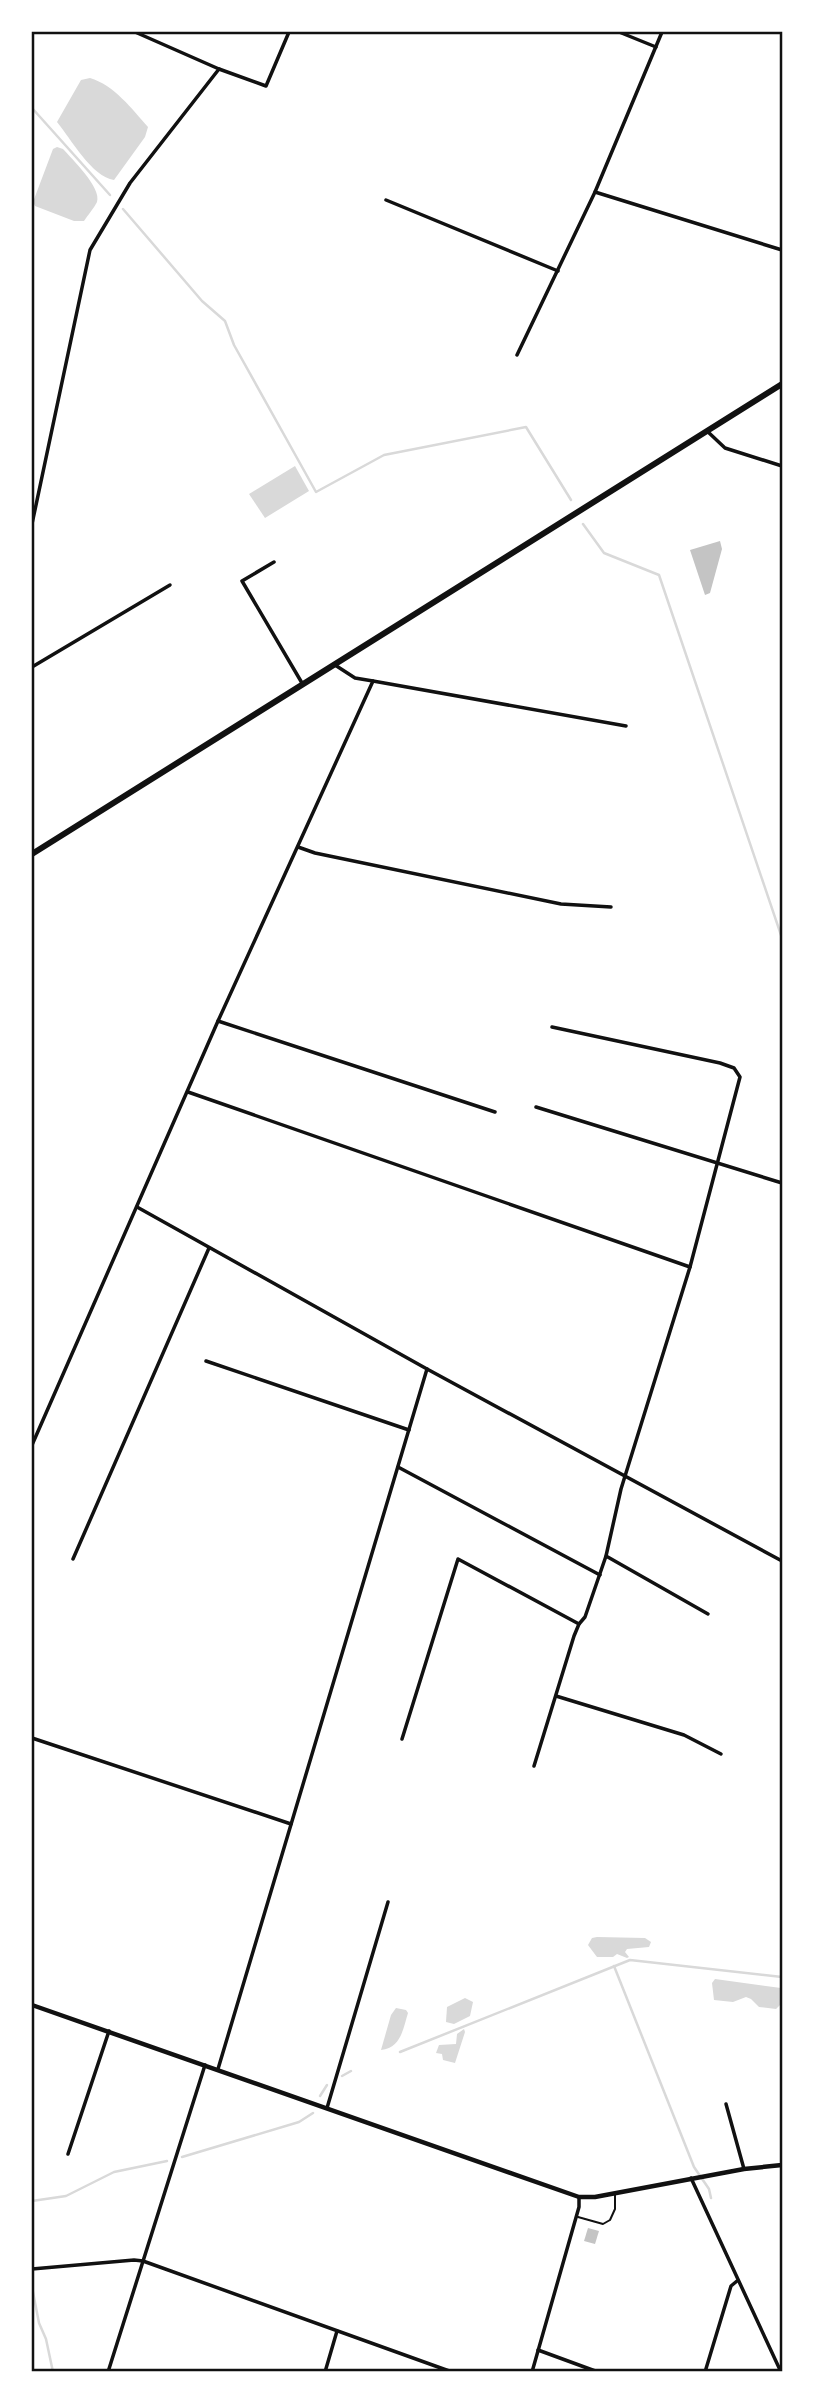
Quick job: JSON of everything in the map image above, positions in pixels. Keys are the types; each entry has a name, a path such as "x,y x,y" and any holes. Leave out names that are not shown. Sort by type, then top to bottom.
{"highway":[{"path":"32,854 782,384"}],"street":[{"path":"135,32 219,69 266,86 289,32"},
{"path":"619,32 656,47"},
{"path":"517,355 595,192 662,32"},
{"path":"32,524 90,250 130,183 219,69"},
{"path":"595,192 782,250"},
{"path":"386,200 558,271"},
{"path":"707,431 716,442 726,448 782,466"},
{"path":"274,562 242,581 303,684"},
{"path":"32,667 170,585"},
{"path":"335,664 355,678 626,726"},
{"path":"32,1445 218,1021 373,681"},
{"path":"297,846 314,853 561,904 611,907"},
{"path":"218,1021 495,1112"},
{"path":"534,1766 579,1624 585,1618 606,1556 626,1476 690,1267 740,1077 734,1068 720,1063 552,1027"},
{"path":"188,1092 690,1267"},
{"path":"536,1107 782,1183"},
{"path":"136,1207 427,1369 782,1561"},
{"path":"73,1559 209,1248"},
{"path":"206,1361 409,1430"},
{"path":"218,2069 427,1369"},
{"path":"398,1467 600,1575"},
{"path":"606,1556 708,1614"},
{"path":"402,1739 458,1559 579,1624"},
{"path":"556,1696 684,1735 721,1755"},
{"path":"32,1738 291,1824"},
{"path":"327,2108 388,1902"},
{"path":"32,2004 579,2197 615,2194 691,2178 782,2165"},
{"path":"68,2154 109,2031"},
{"path":"108,2371 205,2065"},
{"path":"726,2104 744,2169"},
{"path":"691,2178 781,2371"},
{"path":"532,2371 577,2217 579,2197"},
{"path":"32,2269 143,2261 452,2371"},
{"path":"705,2371 731,2286 737,2281"},
{"path":"325,2371 337,2331"},
{"path":"538,2350 598,2371"}],"lane":[{"path":"577,2217 603,2224 610,2220 615,2209 615,2194"}],"shaded area":[{"path":"90,78 115,92 148,127 145,137 114,180 90,165 57,122 81,80"},
{"path":"53,149 63,149 73,160 95,189 97,202 84,221 74,221 35,206 33,202"},
{"path":"295,466 309,491 265,518 249,494"},
{"path":"592,1938 645,1938 651,1942 649,1947 627,1949 627,1958 617,1954 613,1957 597,1957 588,1945"},
{"path":"715,1979 781,1988 782,2003 776,2009 759,2007 746,1997 733,2002 714,2000 712,1983"},
{"path":"465,1998 473,2002 470,2016 454,2024 446,2022 447,2007"},
{"path":"396,2008 408,2013 403,2031 393,2046 381,2050 391,2015"},
{"path":"464,2029 455,2063 443,2060 442,2054 436,2053 439,2045 456,2044 457,2034"}],"building":[{"path":"720,541 722,549 710,593 705,595 690,550"},
{"path":"588,2228 599,2231 595,2244 584,2241"}],"waterway":[{"path":"32,108 110,195"},
{"path":"123,209 202,301 225,321 234,345 316,492 384,455 526,427 571,500"},
{"path":"583,524 604,553 659,575 782,938"},
{"path":"400,2052 630,1960 782,1977"},
{"path":"614,1966 694,2167 709,2189 711,2198"},
{"path":"342,2076 351,2071"},
{"path":"320,2096 327,2085"},
{"path":"182,2157 299,2122 313,2113"},
{"path":"32,2201 66,2196 114,2172 167,2161"},
{"path":"32,2287 53,2372"}]}
